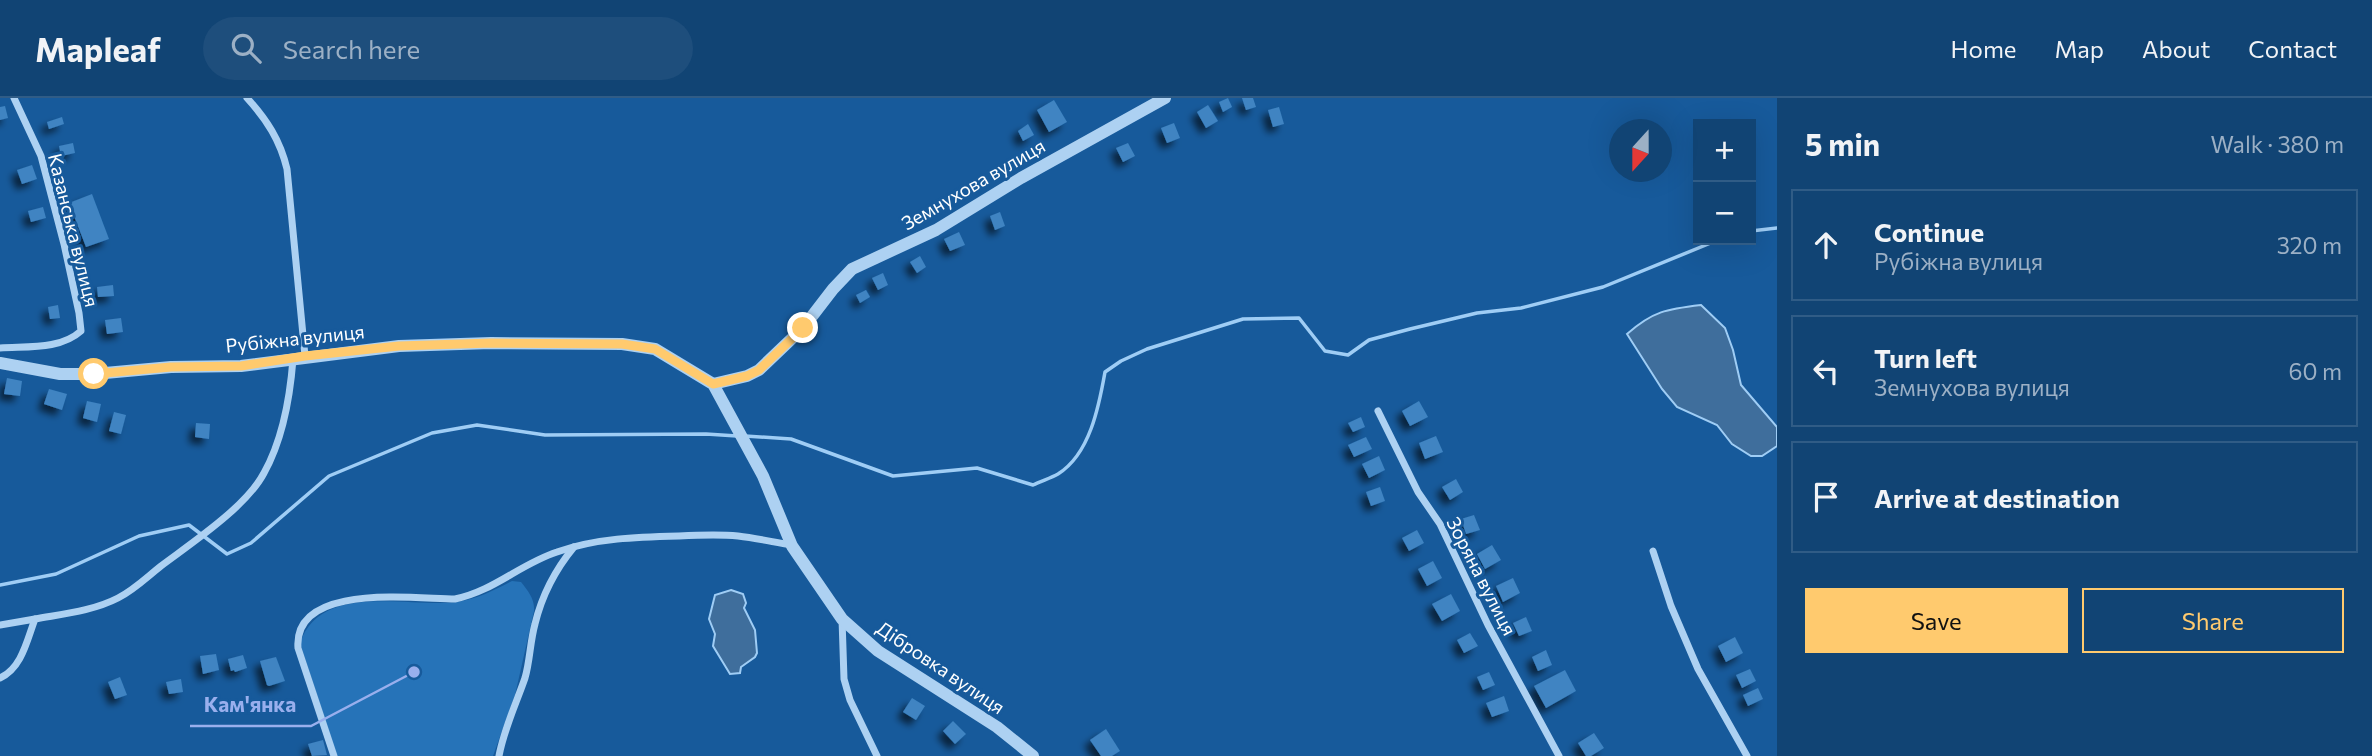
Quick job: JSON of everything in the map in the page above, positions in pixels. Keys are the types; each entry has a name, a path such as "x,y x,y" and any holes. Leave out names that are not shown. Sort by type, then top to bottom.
{"street":[{"name":"Казанська вулиця","path":"0,348 70,341 81,331 64,244 41,156 14,98"},
{"path":"0,625 90,608 117,598 209,530 253,490 275,451 299,357 287,169 274,133 247,98"},
{"name":"Земнухова вулиця","path":"713,384 747,376 759,370 803,328 852,269 936,230 1021,178 1165,98"},
{"name":"Рубіжна вулиця","path":"0,363 60,374 94,374 171,367 241,366 399,346 491,343 622,344 655,349 713,384"},
{"name":"Дібровка вулиця","path":"713,384 763,476 792,545 842,619 878,651 997,727 1034,756"},
{"name":"Зоряна вулиця","path":"1378,411 1418,492 1440,524 1488,625 1559,756"},
{"path":"334,756 297,638 299,630 314,614 323,609 355,598 408,596 455,599 494,586 533,562 574,546 624,538 738,536 792,545"},
{"path":"499,756 525,677 535,624 545,593 561,563 574,546"},
{"path":"1653,551 1671,606 1698,669 1747,756"},
{"path":"842,619 844,679 850,700 877,756"},
{"path":"0,678 11,672 17,664 35,620"}],"shaded area":[{"path":"1701,305 1725,328 1741,385 1777,427 1777,446 1762,456 1751,456 1732,444 1717,425 1677,407 1662,389 1627,334 1661,312"},
{"path":"512,581 521,582 532,599 534,611 515,695 493,756 337,756 300,643 311,624 327,611 347,604 392,601 457,602 479,596"},
{"path":"731,590 743,594 746,603 744,608 755,630 757,653 741,667 740,673 730,674 713,646 715,634 709,619 715,595"}],"building":[{"path":"1228,98 1232,107 1223,112 1219,102"},
{"path":"1242,98 1253,98 1256,107 1246,110"},
{"path":"1054,100 1067,122 1049,132 1037,110"},
{"path":"1208,105 1218,121 1206,128 1197,112"},
{"path":"5,106 8,118 0,120 0,107"},
{"path":"1279,107 1284,124 1273,127 1268,110"},
{"path":"62,117 64,124 49,129 47,122"},
{"path":"1174,123 1180,138 1167,143 1161,128"},
{"path":"1028,124 1034,135 1023,141 1018,131"},
{"path":"73,143 75,153 61,156 59,146"},
{"path":"1128,143 1135,156 1123,162 1116,148"},
{"path":"32,165 37,179 22,184 17,170"},
{"path":"92,194 109,239 86,247 69,203"},
{"path":"43,207 46,218 31,222 28,211"},
{"path":"1000,212 1005,226 995,230 990,216"},
{"path":"959,232 965,245 950,251 944,239"},
{"path":"920,256 926,267 917,273 910,262"},
{"path":"883,273 888,285 878,290 872,278"},
{"path":"113,285 114,296 98,297 97,287"},
{"path":"866,290 870,297 860,303 856,295"},
{"path":"58,305 60,318 50,319 48,307"},
{"path":"121,318 123,332 107,334 105,320"},
{"path":"7,378 22,381 20,396 4,394"},
{"path":"49,389 67,394 62,410 44,404"},
{"path":"87,401 101,404 97,422 83,418"},
{"path":"1419,401 1428,417 1410,426 1402,411"},
{"path":"114,412 126,415 121,434 109,431"},
{"path":"1361,417 1365,427 1353,432 1348,423"},
{"path":"196,423 210,424 209,439 195,437"},
{"path":"1436,436 1443,452 1425,459 1419,443"},
{"path":"1366,437 1372,449 1354,457 1348,445"},
{"path":"1379,456 1385,470 1369,478 1362,464"},
{"path":"1456,479 1463,492 1450,500 1442,487"},
{"path":"1380,487 1385,501 1371,506 1366,492"},
{"path":"1474,515 1480,530 1466,534 1461,519"},
{"path":"1417,530 1424,543 1409,551 1402,538"},
{"path":"1492,545 1501,560 1485,569 1477,554"},
{"path":"1433,561 1442,578 1427,586 1418,569"},
{"path":"1513,578 1520,593 1503,602 1496,586"},
{"path":"1451,594 1460,611 1442,621 1432,604"},
{"path":"1526,617 1532,631 1519,636 1513,623"},
{"path":"1470,633 1478,646 1464,653 1457,640"},
{"path":"1735,637 1743,653 1726,662 1718,646"},
{"path":"1546,650 1552,665 1538,671 1532,657"},
{"path":"216,654 219,670 203,674 200,656"},
{"path":"243,655 247,668 231,671 228,659"},
{"path":"276,657 285,681 269,686 260,661"},
{"path":"1750,669 1756,681 1742,688 1736,675"},
{"path":"1565,670 1576,691 1546,708 1534,686"},
{"path":"1489,672 1495,685 1483,690 1477,677"},
{"path":"120,677 127,695 115,699 108,682"},
{"path":"181,679 183,692 169,694 166,682"},
{"path":"1758,688 1763,699 1748,706 1743,695"},
{"path":"1504,696 1509,711 1492,717 1486,703"},
{"path":"912,698 925,706 916,720 903,712"},
{"path":"953,721 966,734 955,744 943,731"},
{"path":"1106,729 1120,751 1112,756 1101,756 1090,740"},
{"path":"1594,733 1604,748 1586,756 1578,743"},
{"path":"323,740 327,755 312,756 308,744"}],"waterway":[{"path":"1756,230 1777,228"},
{"path":"745,436 791,439 893,476 977,468 1033,485 1058,474 1078,454 1091,428 1105,372 1147,349 1243,319 1299,318 1325,351 1348,355 1369,340 1410,329 1477,313 1521,308 1603,287 1706,245"},
{"path":"0,585 56,574 139,536 189,525 227,554 251,543 329,476 432,433 477,425 545,435 737,436"}],"place":[{"name":"Кам'янка","path":"414,672"}],"route":[{"path":"94,374 171,367 241,366 399,346 491,343 622,344 655,349 713,384 747,376 759,370 803,328"}]}
